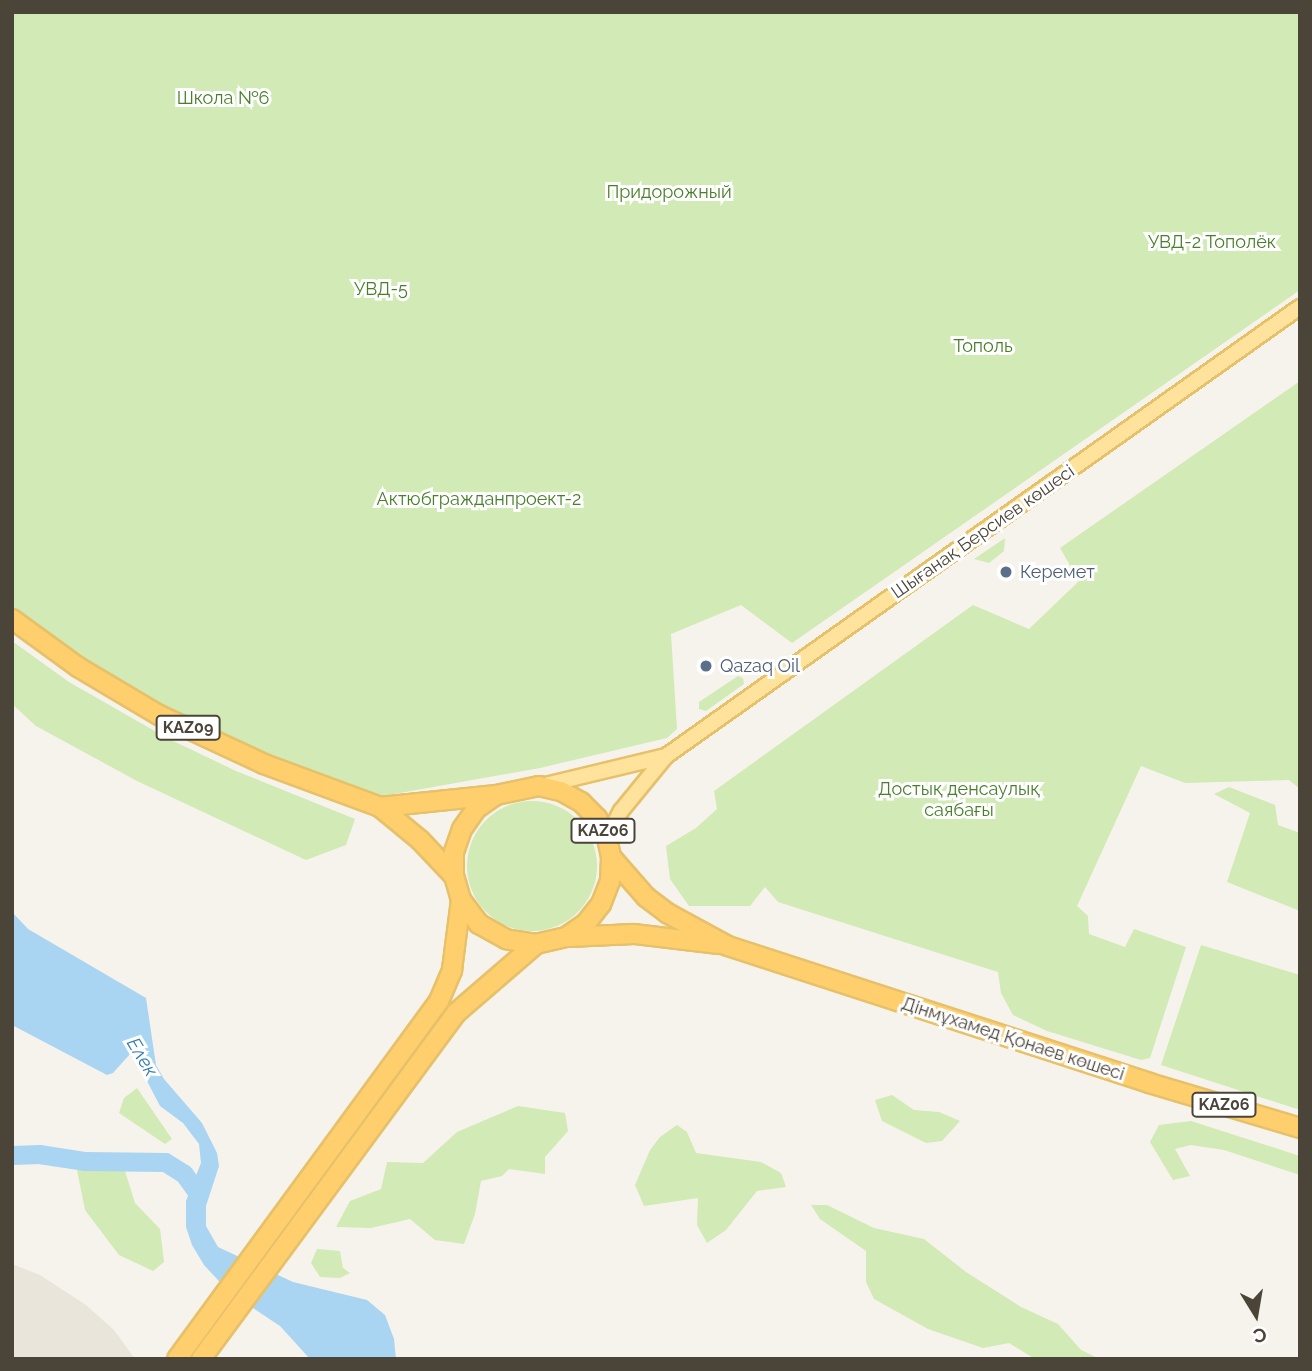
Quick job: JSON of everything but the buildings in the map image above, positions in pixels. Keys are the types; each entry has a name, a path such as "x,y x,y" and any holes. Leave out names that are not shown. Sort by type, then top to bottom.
{"highway":[{"name":"KAZ09","path":"12,619 78,667 159,715 264,764 380,807 420,840 454,876"},
{"name":"KАZ06","path":"566,937 586,923 601,904 610,881 611,857 607,838 597,818 581,802 561,791 539,786 496,795 476,809 462,829 454,852 454,876 461,900 480,924 506,940 536,944 566,937 634,934 728,946"},
{"name":"KAZ09","path":"380,807 496,795"},
{"name":"KАZ06","path":"611,857 628,879 656,905 728,946"},
{"name":"KАZ06","path":"177,1359 439,1000 452,970 461,900"},
{"name":"KАZ06","path":"201,1359 456,1013 536,944"},
{"name":"Дінмұхамед Қонаев көшесі","path":"728,946 1149,1083 1300,1128"}],"main road":[{"name":"Шығанақ Берсиев көшесі","path":"666,756 1300,307"},
{"path":"539,786 666,756"},
{"path":"607,838 621,811 666,756"}],"shaded area":[{"path":"12,1264 40,1275 86,1305 114,1330 135,1359 12,1359"}],"green space":[{"path":"12,12 1300,12 1300,290 792,643 741,605 671,634 677,729 667,738 540,768 383,796 266,753 162,704 80,655 12,606"},
{"name":"Достық денсаулық саябағы","path":"1300,381 1300,789 1289,780 1185,783 1141,766 1077,906 1088,916 1089,934 1125,947 1134,929 1186,947 1150,1058 1141,1060 1047,1031 1013,1015 1001,993 998,972 778,902 765,887 750,906 689,906 670,879 666,846 696,828 717,809 714,791 973,605 1029,629 1079,581 1060,548"},
{"path":"1005,538 1004,551 989,563 974,559"},
{"path":"12,641 69,682 167,738 236,771 355,819 346,845 306,860 137,781 36,726 12,704"},
{"path":"738,676 743,678 744,684 706,711 699,709 699,702"},
{"path":"1229,787 1275,805 1278,825 1300,833 1300,911 1227,882 1250,813 1214,794"},
{"path":"532,801 557,806 578,820 592,841 597,866 592,891 578,912 557,926 532,931 507,926 486,912 472,891 467,866 472,841 486,820 507,806"},
{"path":"1201,945 1300,975 1300,1110 1161,1065"},
{"path":"137,1088 172,1139 165,1144 119,1113 124,1098"},
{"path":"892,1095 914,1110 939,1112 960,1121 942,1141 926,1143 882,1121 875,1100"},
{"path":"518,1106 565,1113 568,1131 545,1157 545,1174 509,1169 502,1176 481,1181 475,1214 464,1244 435,1240 410,1219 371,1228 336,1227 350,1201 381,1189 387,1162 423,1163 457,1132"},
{"path":"1191,1121 1300,1156 1300,1175 1224,1150 1191,1145 1175,1149 1190,1176 1173,1180 1150,1142 1159,1125"},
{"path":"677,1125 687,1132 696,1153 761,1162 781,1173 786,1187 757,1191 726,1230 707,1243 697,1225 698,1198 644,1206 635,1185 650,1150 660,1137"},
{"path":"98,1166 125,1171 135,1203 160,1229 164,1262 153,1271 119,1255 85,1210 77,1170"},
{"path":"811,1205 827,1205 874,1228 924,1239 966,1272 1021,1307 1058,1324 1081,1350 1100,1359 1035,1359 1009,1343 983,1348 928,1329 874,1299 866,1282 866,1251 820,1219"},
{"path":"317,1249 340,1251 343,1268 350,1273 340,1278 320,1277 311,1263"}],"water":[{"path":"12,912 28,929 146,998 156,1065 164,1079 202,1123 217,1153 219,1166 206,1206 206,1226 218,1247 293,1282 367,1300 385,1315 394,1339 396,1359 310,1359 280,1326 229,1292 204,1265 192,1245 186,1227 186,1201 201,1163 199,1144 183,1123 160,1106 133,1054 113,1073 107,1075 12,1025"}],"waterway":[{"name":"Елек","path":"12,1155 39,1154 85,1161 165,1162 184,1174 198,1193"}],"place":[{"name":"Керемет","path":"1006,572"},
{"name":"Qazaq Oil","path":"706,666"}],"park label":[{"name":"Школа №6","path":"223,98"},
{"name":"Придорожный","path":"669,192"},
{"name":"УВД-2 Тополёк","path":"1212,242"},
{"name":"УВД-5","path":"381,289"},
{"name":"Тополь","path":"983,346"},
{"name":"Актюбгражданпроект-2","path":"479,499"}]}
